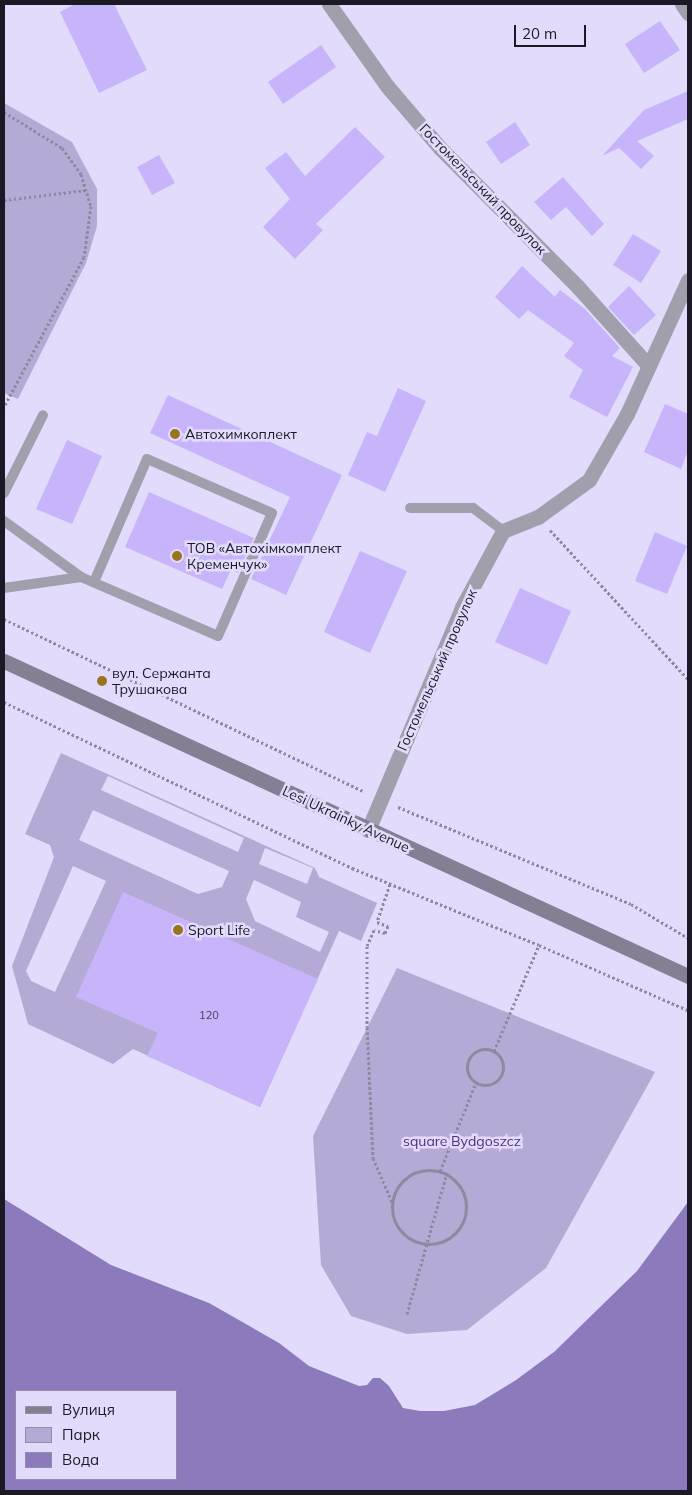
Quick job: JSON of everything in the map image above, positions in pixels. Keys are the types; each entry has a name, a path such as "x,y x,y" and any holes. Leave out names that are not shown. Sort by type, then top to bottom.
{"street":[{"name":"Гостомельський провулок","path":"329,4 375,71 441,149 578,288 649,366"},
{"path":"682,4 688,13"},
{"path":"503,531 538,517 589,480 627,414 688,280"},
{"name":"Гостомельський провулок","path":"368,830 462,607 503,531"},
{"name":"Lesi Ukrainky Avenue","path":"4,661 688,976"}],"lane":[{"path":"4,493 43,415"},
{"path":"4,521 81,577 218,636 272,513 147,458 94,582"},
{"path":"410,508 473,508 503,531"},
{"path":"4,588 81,577"}],"path":[{"path":"4,112 62,148 81,174 91,206 84,256 4,408"},
{"path":"4,200 87,190"},
{"path":"538,517 688,680"},
{"path":"4,619 380,799 631,904 688,938"},
{"path":"4,702 343,864 539,945 688,1010"},
{"path":"390,884 377,922 388,926 385,933 374,930 367,946 367,1027 373,1158 392,1202"},
{"path":"494,1051 539,945"},
{"path":"482,1049 494,1051 502,1059 503,1070 501,1076 493,1084 476,1083 468,1074 467,1068 471,1056 482,1049"},
{"path":"440,1171 476,1083"},
{"path":"427,1170 440,1171 447,1173 457,1181 464,1192 467,1205 466,1218 460,1230 450,1239 438,1244 425,1245 414,1242 400,1230 392,1214 392,1202 396,1190 404,1179 415,1172 427,1170"},
{"path":"406,1314 447,1173"}],"green space":[{"path":"4,103 72,142 97,189 97,226 86,263 18,399 4,393"},
{"name":"Sport Life","path":"61,753 315,868 319,877 377,903 361,941 339,931 260,1107 133,1049 113,1064 28,1024 12,966 54,857 50,845 25,834","holes":["108,776 244,838 238,852 101,790","93,810 229,871 222,887 198,894 79,840","265,848 313,868 307,884 259,864","73,866 106,881 55,992 31,981 26,971","254,880 301,902 296,917 329,932 320,952 255,921 246,899"]},
{"name":"square Bydgoszcz","path":"397,968 655,1072 546,1268 467,1330 407,1334 351,1316 321,1265 313,1136"}],"water":[{"path":"4,1199 111,1265 209,1303 279,1343 309,1366 359,1386 367,1385 373,1378 380,1378 389,1386 403,1408 420,1411 444,1411 475,1405 516,1380 554,1352 637,1271 688,1202 688,1491 4,1491"}],"building":[{"path":"75,4 114,4 147,70 99,93 60,12"},
{"path":"660,21 680,50 644,73 625,44"},
{"path":"321,45 336,67 283,104 268,82"},
{"path":"688,91 688,119 637,141 654,156 641,169 619,148 602,156 644,110"},
{"path":"515,122 530,145 501,164 486,142"},
{"path":"355,127 385,157 316,224 323,230 295,259 263,227 290,199 265,168 286,152 305,176"},
{"path":"159,155 175,183 152,195 137,167"},
{"path":"563,177 604,224 592,236 566,207 551,220 534,202"},
{"path":"633,234 661,251 641,283 613,265"},
{"path":"522,266 555,297 560,290 585,309 620,348 612,356 633,367 607,417 569,397 583,370 564,356 574,343 528,310 519,319 495,297"},
{"path":"629,286 656,315 634,335 608,307"},
{"path":"398,388 426,401 385,492 348,475 367,432 377,436"},
{"path":"168,395 342,475 286,595 251,579 290,497 150,433"},
{"path":"665,404 688,414 688,451 681,469 644,452"},
{"path":"67,440 102,456 72,524 36,509"},
{"path":"149,492 254,538 238,573 231,570 222,589 125,547"},
{"path":"655,532 687,546 667,594 635,581"},
{"path":"360,551 407,571 370,653 324,632"},
{"path":"520,588 571,611 547,665 495,642"},
{"path":"123,892 318,979 260,1107 147,1056 158,1033 76,997"}],"place":[{"name":"Автохимкоплект","path":"175,434"},
{"name":"ТОВ «Автохімкомплект Кременчук»","path":"177,556"},
{"name":"вул. Сержанта Трушакова","path":"102,681"},
{"name":"Sport Life","path":"178,930"}]}
